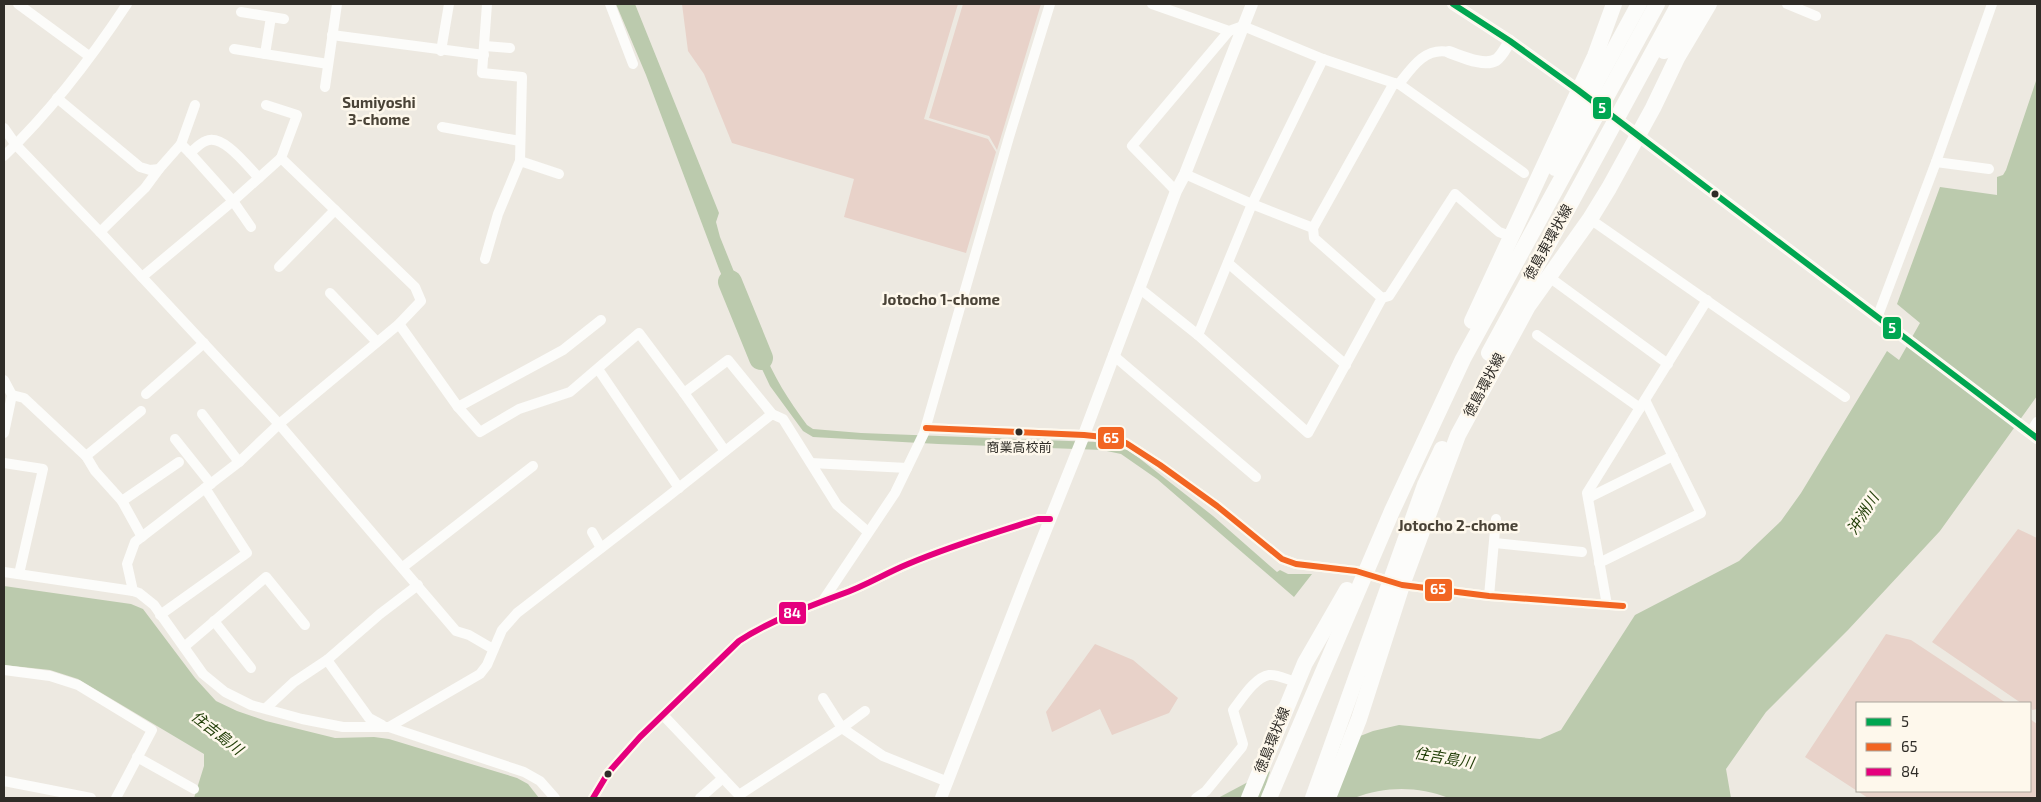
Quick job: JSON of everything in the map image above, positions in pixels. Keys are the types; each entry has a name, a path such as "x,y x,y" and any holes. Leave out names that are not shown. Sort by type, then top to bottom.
{"main road":[{"name":"徳島環状線","path":"1249,798 1296,682 1356,571 1595,56 1614,4"},
{"path":"1595,56 1624,4"},
{"path":"1509,273 1578,118 1639,4"},
{"name":"徳島環状線","path":"1269,798 1392,511 1463,359 1657,4"},
{"name":"徳島東環状線","path":"1313,798 1425,485 1500,331 1678,4"},
{"path":"1578,186 1693,4"},
{"name":"徳島環状線","path":"1328,798 1354,730 1402,585 1458,435 1516,325 1590,219 1709,4"}],"street":[{"path":"18,4 89,56"},
{"path":"4,156 57,98 127,4"},
{"path":"325,87 337,4"},
{"path":"441,51 449,4"},
{"path":"485,259 498,214 520,161 522,77 482,73 487,4"},
{"path":"610,4 633,64"},
{"path":"824,599 895,493 920,445 1050,4"},
{"path":"1152,4 1229,31"},
{"path":"941,798 1081,442 1176,191 1185,174 1252,4"},
{"path":"1453,4 1510,41 1578,90 1877,318 2032,430"},
{"path":"1787,4 1816,16"},
{"path":"1877,318 1936,162 1992,4"},
{"path":"241,12 284,19"},
{"path":"265,54 271,17"},
{"path":"1176,191 1132,146 1229,31 1243,26 1323,59 1397,84 1524,173"},
{"path":"332,35 441,51 484,51 510,48"},
{"path":"1382,298 1314,238 1313,228 1397,84 1422,57 1440,50 1487,63 1494,61 1500,56 1510,41"},
{"path":"234,48 328,64"},
{"path":"1198,335 1252,204 1323,59"},
{"path":"57,98 140,167 150,170 160,169"},
{"path":"142,277 281,158 297,114 266,105"},
{"path":"100,232 145,188 181,144 195,106"},
{"path":"442,127 520,142"},
{"path":"4,128 16,145 279,424 456,631 493,649"},
{"path":"190,153 204,141 210,140 225,143 259,178"},
{"path":"181,144 233,201 251,227"},
{"path":"133,591 127,564 135,542 238,462 279,424 399,324 421,301 415,287 281,158"},
{"path":"520,161 559,174"},
{"path":"1936,162 1989,169"},
{"path":"1185,174 1252,204 1313,228"},
{"path":"1139,288 1198,335 1308,433 1382,298 1390,296 1455,194 1499,232 1510,236"},
{"path":"279,267 336,210"},
{"path":"1590,219 1845,398"},
{"path":"1228,263 1346,364"},
{"path":"1549,277 1668,364"},
{"path":"330,293 377,342"},
{"path":"1607,605 1587,493 1708,300"},
{"path":"458,407 563,350 601,320"},
{"path":"399,324 458,407 480,432 519,409 570,392 639,333 725,451"},
{"path":"1537,335 1643,404 1673,456 1702,513 1599,563"},
{"path":"146,394 204,343"},
{"path":"1113,355 1256,478"},
{"path":"684,393 728,360 772,414 783,419 837,504 868,532"},
{"path":"598,370 679,488"},
{"path":"4,380 12,395 4,433"},
{"path":"12,395 24,398 86,456 95,470 122,501 142,537"},
{"path":"86,456 140,411"},
{"path":"202,414 238,462"},
{"path":"4,572 133,591 154,605 203,674 225,692 251,705 302,719 343,727 386,727 480,674 487,664 502,630 517,613 772,414"},
{"path":"925,431 1081,442 1112,438 1126,443 1216,506 1282,559 1296,564 1356,571 1402,585 1489,596 1623,606"},
{"path":"160,615 247,554 208,486 175,439"},
{"path":"1588,498 1673,456"},
{"path":"122,501 179,462"},
{"path":"4,463 43,469 19,574"},
{"path":"811,463 908,468"},
{"path":"403,567 534,466"},
{"path":"593,798 608,774 640,737 739,641 753,632 824,599 843,594 908,564 966,541 1038,519 1050,519"},
{"path":"1489,596 1496,519"},
{"path":"592,532 601,548"},
{"path":"1495,543 1582,552"},
{"path":"184,647 266,577 305,625"},
{"path":"266,708 294,682 327,660 380,614 418,585"},
{"path":"214,621 251,668"},
{"path":"327,660 369,718 386,727 524,772 540,781 555,798"},
{"path":"4,670 50,676 78,685 152,730 116,798"},
{"path":"1196,798 1206,791 1242,747 1243,744 1232,710 1257,682 1267,676 1272,675 1296,682"},
{"path":"823,698 842,728 883,756 948,782"},
{"path":"663,715 739,795 865,711"},
{"path":"137,757 194,789"},
{"path":"700,798 723,778"},
{"path":"4,781 91,798"}],"shaded area":[{"path":"682,4 958,4 924,119 988,139 996,152 966,253 844,217 854,179 732,143 704,74 688,51"},
{"path":"963,4 1041,4 997,150 989,136 929,118"},
{"path":"2018,529 2037,538 2037,709 2032,710 2031,702 2020,702 1932,642"},
{"path":"1886,634 1911,640 2004,702 1856,702 1856,790 1805,757"},
{"path":"1095,644 1133,660 1178,698 1169,713 1112,735 1100,709 1052,732 1046,712"},
{"path":"2031,720 2037,724 2036,798 1868,798 1859,792 2031,792"}],"water":[{"path":"616,4 635,4 719,213 716,222 720,237 749,309 739,315 719,269 646,75"},
{"path":"2037,78 2037,396 1940,531 1848,630 1766,712 1726,769 1731,798 1449,798 1425,791 1402,789 1378,791 1354,798 1218,798 1263,774 1373,731 1399,725 1540,739 1561,730 1635,615 1739,561 1781,521 1801,493 1887,351 1899,360 1920,323 1897,304 1940,187 1997,195 1997,177 2003,175 2006,170"},
{"path":"756,327 765,354 777,379 807,425 813,429 861,433 1095,442 1127,450 1213,516 1277,572 1280,570 1288,574 1312,574 1294,597 1157,479 1121,454 1102,450 813,437 803,431 770,386 744,331"},
{"name":"住吉島川","path":"4,586 131,604 143,609 195,678 216,701 237,711 266,721 335,738 374,737 389,739 517,778 528,784 539,798 194,798 204,766 204,754 78,679 50,670 4,665"}],"pier":[{"path":"1326,747 1308,798 1262,798 1271,768"}],"waterway":[{"path":"730,282 761,358"}],"transit line":[{"name":"5","path":"1453,4 1510,41 1578,90 2037,438"},
{"name":"65","path":"926,428 1084,435 1112,438 1126,443 1217,506 1282,559 1296,564 1356,571 1402,585 1489,596 1623,606"},
{"name":"84","path":"593,798 608,773 640,737 739,641 789,615 851,591 924,557 1038,519 1050,519"}],"place":[{"name":"商業高校前","path":"1019,432"}],"district":[{"name":"Sumiyoshi 3-chome","path":"379,112"},
{"name":"Jotocho 1-chome","path":"941,300"},
{"name":"Jotocho 2-chome","path":"1458,526"}],"water label":[{"name":"沖洲川","path":"1863,514"}]}
